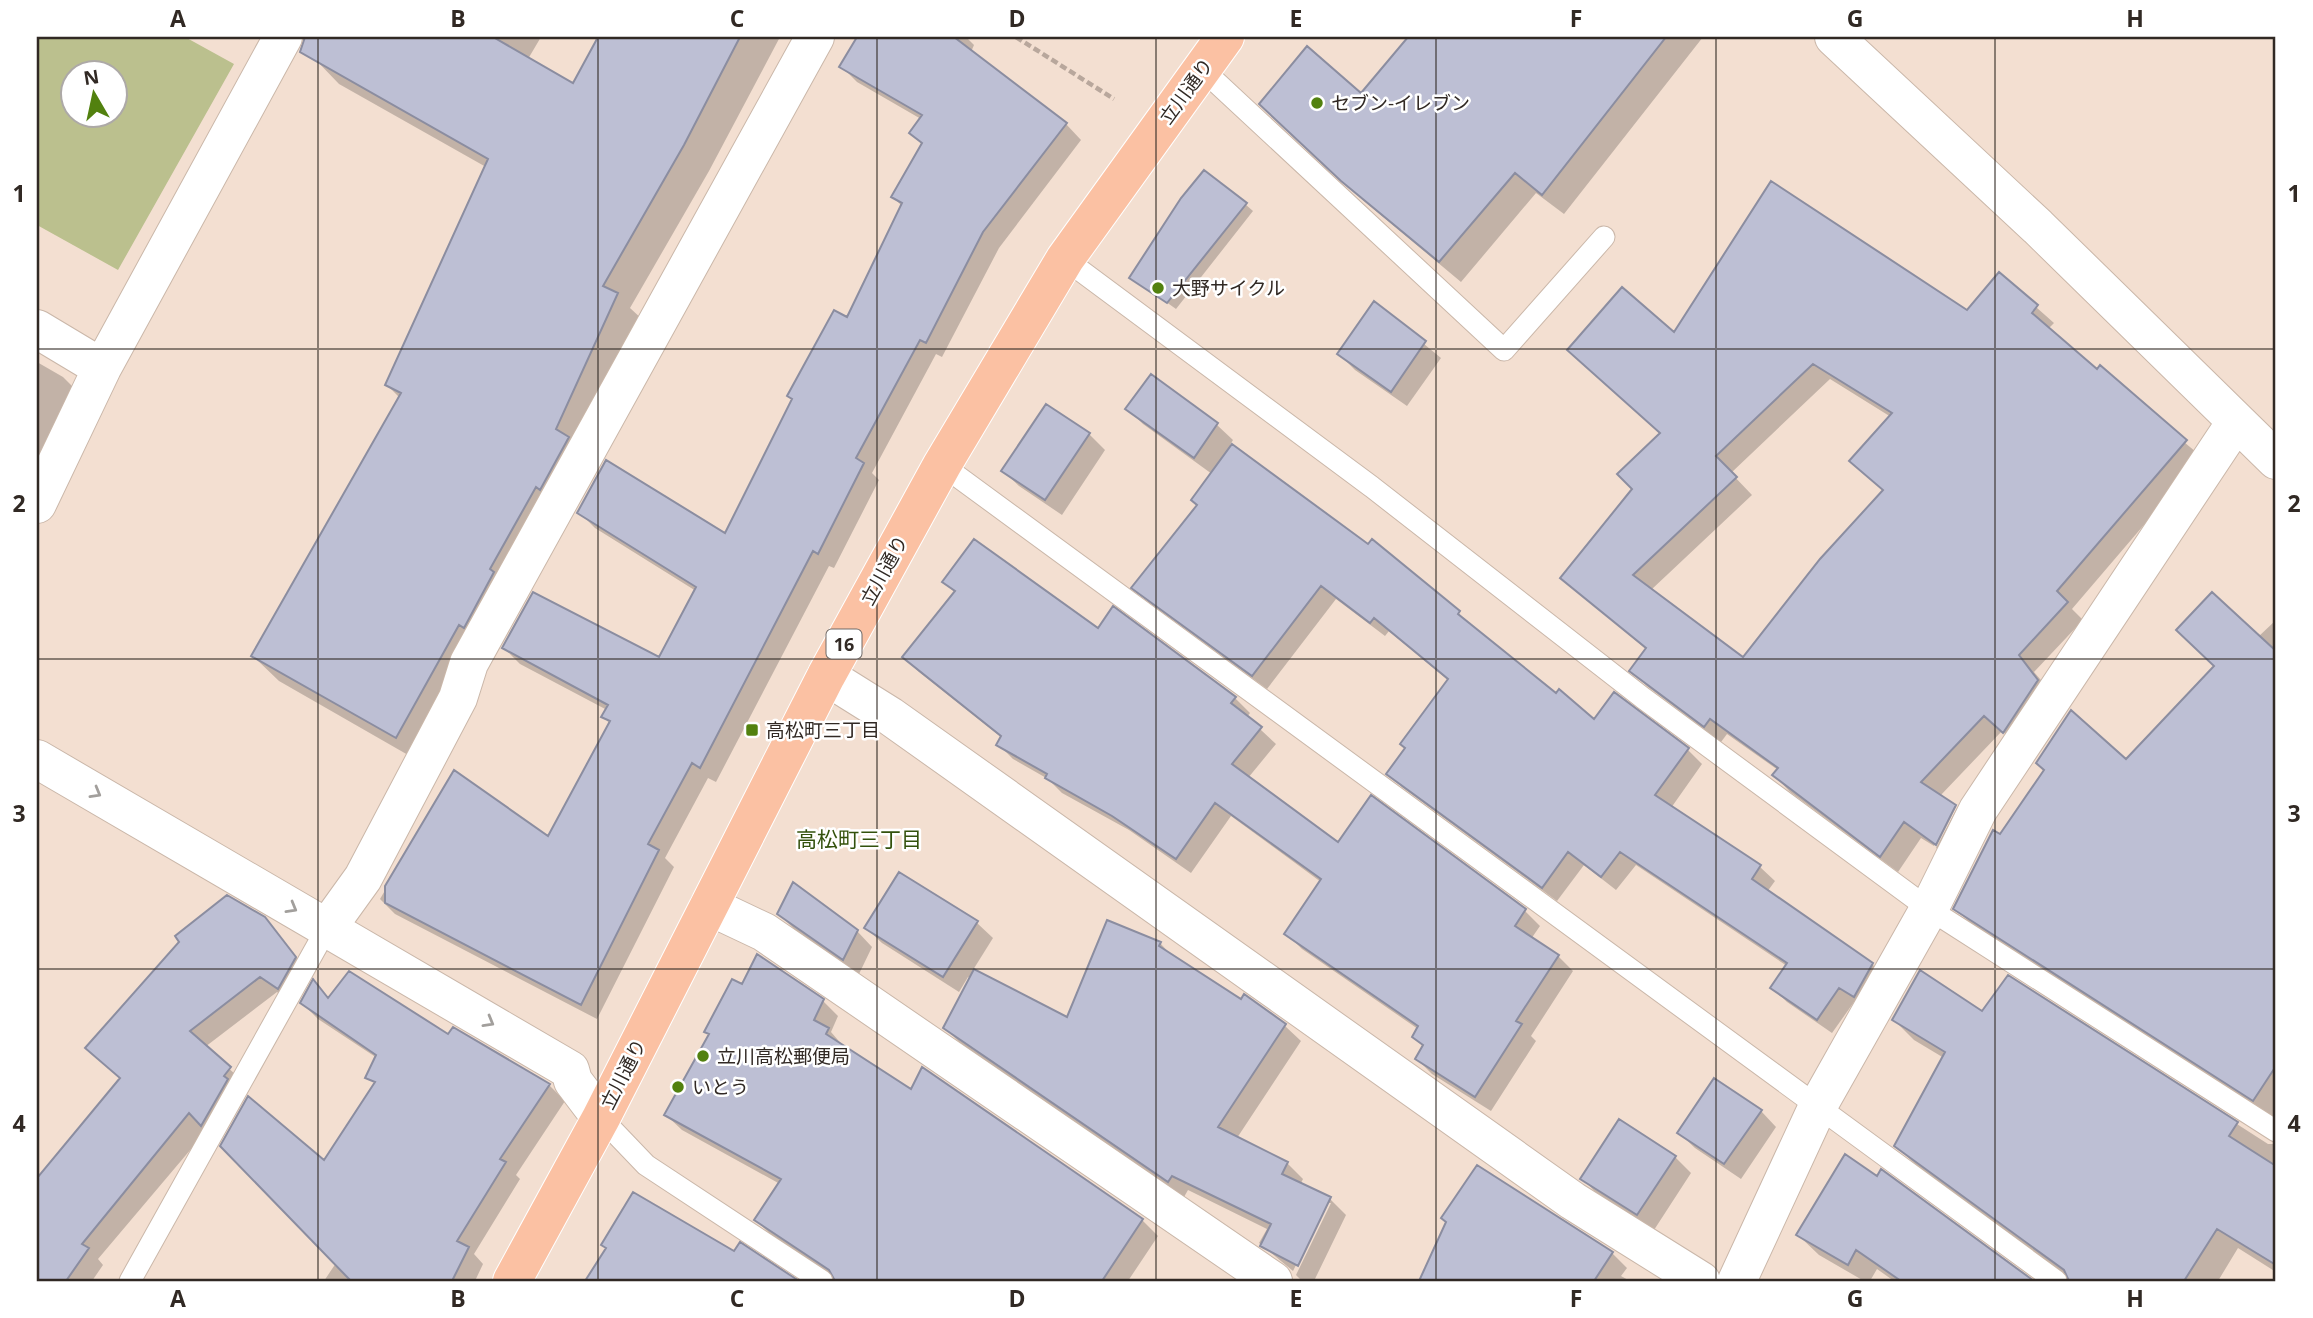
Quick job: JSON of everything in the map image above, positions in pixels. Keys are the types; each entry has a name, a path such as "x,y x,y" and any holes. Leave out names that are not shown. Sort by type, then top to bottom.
{"main road":[{"name":"立川通り","path":"512,1281 601,1118 826,676 942,464 1065,259 1225,37"}],"street":[{"path":"37,504 102,368 283,37"},
{"path":"327,928 363,878 458,698 469,663 815,37"},
{"path":"1834,37 2038,227 2276,460"},
{"path":"37,329 102,368"},
{"path":"1737,1281 1819,1104 1929,909 1978,810 2236,422"},
{"path":"826,676 890,716 1573,1201 1701,1281"},
{"path":"37,759 570,1070 573,1081 601,1118"},
{"path":"709,906 764,932 1273,1281"}],"lane":[{"path":"1202,69 1504,350 1604,237"},
{"path":"1065,259 1372,487 1643,698 1929,909 2276,1131"},
{"path":"942,464 1819,1104 2056,1281"},
{"path":"130,1281 327,928"},
{"path":"601,1118 646,1165 822,1281"}],"path":[{"path":"1016,37 1114,99"}],"green space":[{"path":"37,37 185,37 234,64 118,270 37,225"}],"building":[{"path":"305,37 493,37 573,83 598,37 740,37 684,145 603,286 618,293 556,429 569,437 540,490 536,487 490,569 494,572 464,628 459,625 396,738 251,656 401,393 385,385 488,159 300,52"},
{"path":"857,37 954,37 1067,123 983,232 926,343 920,340 856,458 864,463 818,554 813,551 700,768 692,763 648,844 659,850 581,1005 385,903 385,886 454,770 548,836 610,721 601,717 608,705 502,648 533,592 659,657 696,587 577,513 606,460 725,533 792,399 787,396 834,310 847,317 902,203 891,197 922,143 909,133 922,115 839,67"},
{"path":"1408,37 1666,37 1542,195 1515,173 1439,262 1341,181 1259,104 1307,46 1361,93"},
{"path":"1204,170 1247,203 1167,303 1129,278 1181,198"},
{"path":"1771,181 1967,310 1999,272 2038,305 2032,313 2097,369 2100,365 2187,440 2057,591 2068,602 2019,655 2038,680 2003,733 1984,716 1921,782 1956,805 1936,845 1904,822 1880,857 1772,775 1778,768 1710,719 1704,727 1629,671 1646,648 1560,578 1632,489 1617,474 1660,433 1567,350 1622,287 1674,332","holes":["1813,364 1892,413 1849,461 1883,490 1820,559 1743,657 1633,575 1737,477 1716,456"]},
{"path":"1374,301 1426,341 1391,392 1337,354"},
{"path":"1151,374 1218,423 1194,458 1125,409"},
{"path":"1046,404 1090,433 1045,500 1001,471"},
{"path":"1232,444 1368,544 1372,539 1460,611 1458,614 1556,693 1559,689 1594,719 1614,692 1689,748 1655,795 1761,865 1752,879 1873,963 1854,997 1839,988 1817,1020 1770,988 1787,963 1620,852 1601,877 1568,852 1542,888 1386,774 1405,748 1400,744 1448,679 1374,618 1370,623 1321,586 1252,676 1131,588 1197,505 1191,500"},
{"path":"974,539 1098,628 1113,606 1236,697 1231,703 1262,727 1232,764 1338,842 1371,795 1526,909 1515,926 1559,955 1516,1021 1522,1024 1475,1097 1415,1059 1423,1045 1412,1037 1418,1026 1284,934 1321,879 1215,803 1176,859 1112,816 1045,778 1047,774 996,745 1001,736 902,657 955,591 942,582"},
{"path":"2212,592 2276,651 2276,1066 2253,1101 1953,909 1993,830 2000,834 2044,770 2036,763 2071,710 2126,759 2214,666 2176,630"},
{"path":"899,872 978,921 943,977 864,928"},
{"path":"793,882 858,930 843,960 777,914"},
{"path":"227,895 265,917 296,957 278,989 260,977 190,1031 231,1067 224,1076 228,1079 201,1126 189,1113 82,1244 89,1248 66,1281 37,1281 37,1178 120,1078 85,1048 179,942 175,936"},
{"path":"1107,920 1161,942 1159,946 1241,999 1244,994 1286,1024 1218,1127 1288,1162 1282,1174 1331,1197 1298,1266 1260,1246 1271,1224 1172,1176 1168,1182 943,1028 974,969 1067,1017"},
{"path":"757,954 824,999 814,1020 829,1028 826,1034 911,1089 922,1067 1143,1219 1102,1281 835,1281 829,1270 754,1220 781,1179 664,1115 709,1034 704,1032 732,979 742,984"},
{"path":"1920,970 1982,1011 2008,975 2238,1122 2229,1136 2276,1166 2276,1265 2217,1229 2184,1281 2069,1281 2064,1270 1894,1146 1945,1052 1892,1020"},
{"path":"349,971 448,1034 453,1027 550,1084 500,1159 506,1162 457,1241 469,1247 452,1281 351,1281 220,1146 248,1096 324,1160 375,1082 365,1078 376,1055 300,1003 313,979 328,998"},
{"path":"1714,1078 1762,1110 1724,1164 1677,1133"},
{"path":"1619,1119 1676,1156 1637,1215 1580,1179"},
{"path":"1845,1154 1877,1176 1881,1169 2034,1281 1901,1281 1856,1250 1848,1265 1796,1235"},
{"path":"1477,1165 1613,1252 1594,1281 1419,1281 1446,1222 1441,1218"},
{"path":"633,1192 734,1251 740,1242 799,1281 585,1281 606,1248 601,1245"}],"place":[{"name":"セブン-イレブン","path":"1317,103"},
{"name":"大野サイクル","path":"1158,288"},
{"name":"高松町三丁目","path":"752,730"},
{"name":"立川高松郵便局","path":"703,1056"},
{"name":"いとう","path":"678,1087"}],"district":[{"name":"高松町三丁目","path":"859,839"}]}
